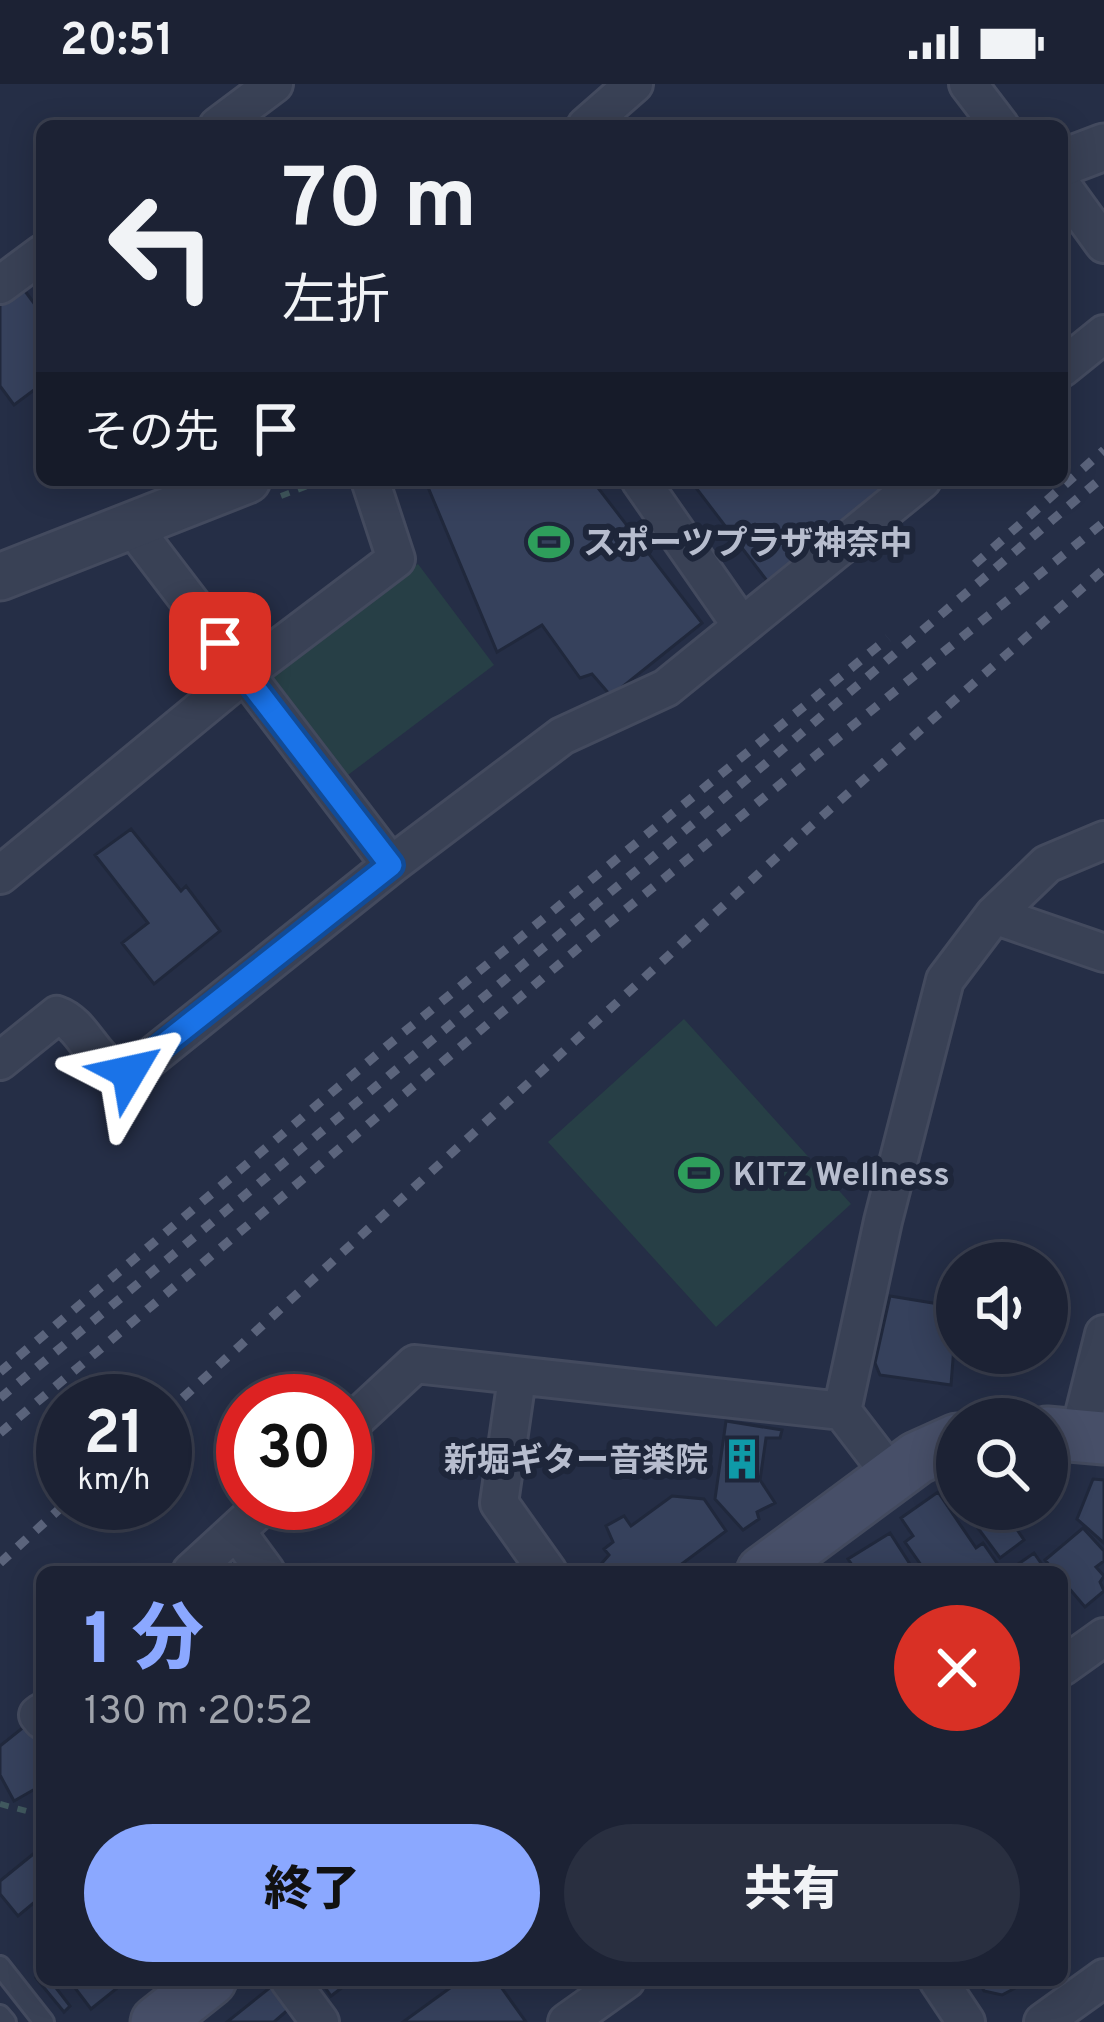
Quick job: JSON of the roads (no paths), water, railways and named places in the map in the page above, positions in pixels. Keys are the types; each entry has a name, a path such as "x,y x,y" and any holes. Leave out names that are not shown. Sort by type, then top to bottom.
{"main road":[{"path":"771,1566 917,1458 936,1449"},
{"path":"157,2022 203,1986"}],"street":[{"path":"593,120 634,84"},
{"path":"968,84 995,120"},
{"path":"227,120 255,100"},
{"path":"1068,161 1104,147"},
{"path":"1068,194 1104,244"},
{"path":"0,285 36,258"},
{"path":"1068,363 1104,334"},
{"path":"0,577 233,486"},
{"path":"0,875 244,674 396,559 372,486"},
{"path":"644,486 742,625"},
{"path":"0,1061 57,1015 66,1017 111,1069 135,1070 391,865 562,736 666,688 915,486"},
{"path":"132,526 391,865"},
{"path":"842,1411 883,1221 945,980 994,914 1047,864 1104,840"},
{"path":"994,914 1104,953"},
{"path":"1077,1435 1104,1334"},
{"path":"372,1405 415,1364 842,1411 892,1476"},
{"path":"517,1378 499,1503 544,1566"},
{"path":"198,1566 236,1531 262,1566"},
{"path":"1068,1663 1104,1637"},
{"path":"1042,2022 1104,1978"},
{"path":"294,1986 320,2022"},
{"path":"567,2022 618,1986"},
{"path":"942,1986 966,2022"}],"lane":[{"path":"0,1966 44,2022"},
{"path":"0,2014 6,2022"}],"railway":[{"path":"1068,482 1104,450"},
{"path":"0,1398 765,764 1104,476"},
{"path":"975,564 1063,486"},
{"path":"0,1433 588,940 1104,522"},
{"path":"192,1389 812,825 1104,569"},
{"path":"0,1372 387,1046 888,638"},
{"path":"0,1563 36,1530"}],"place":[{"name":"スポーツプラザ神奈中","path":"549,542"},
{"name":"KITZ Wellness","path":"699,1173"},
{"name":"新堀ギター音楽院","path":"742,1459"}]}
